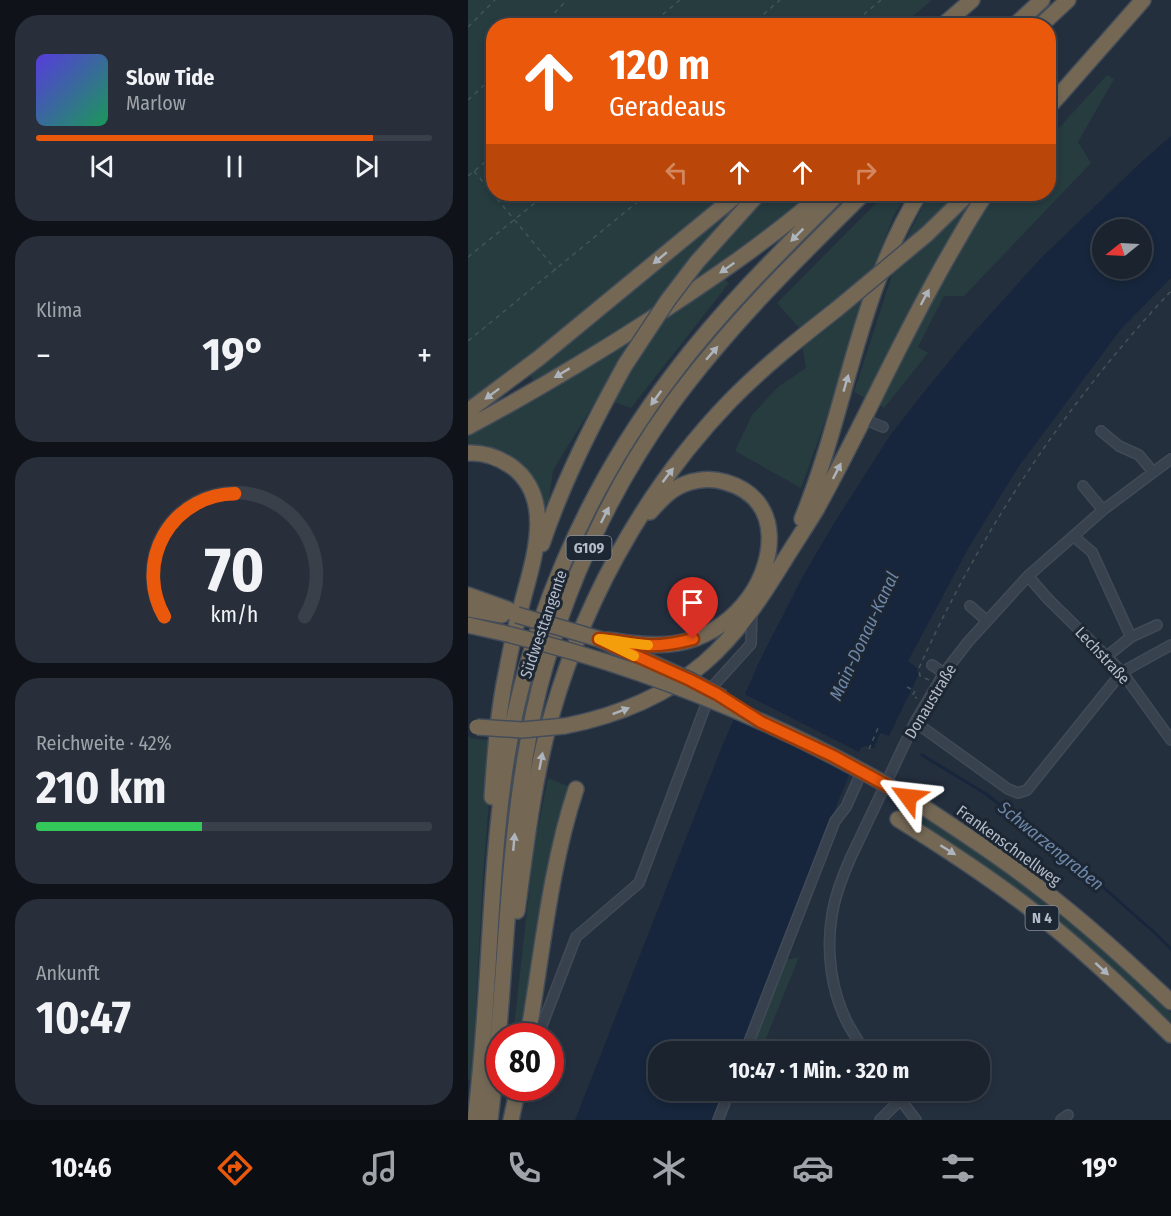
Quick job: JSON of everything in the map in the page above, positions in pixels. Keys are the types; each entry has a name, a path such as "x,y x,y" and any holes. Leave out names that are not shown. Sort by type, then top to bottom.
{"highway":[{"path":"951,18 972,0"},
{"path":"1023,18 1042,0"},
{"path":"1049,18 1070,0"},
{"path":"1056,22 1064,14 1070,0"},
{"path":"1056,99 1143,0"},
{"path":"468,411 539,358 730,201"},
{"path":"530,573 579,452 625,365 668,300 697,262 752,201"},
{"path":"468,427 586,359 682,298 769,237 813,201"},
{"name":"Südwesttangente","path":"475,1120 503,788 515,714 546,606 583,520 623,447 650,405 674,372 733,302 831,201"},
{"name":"Südwesttangente","path":"490,1120 513,851 525,755 534,713 564,609 586,554 611,503 668,410 690,380 750,309 856,201"},
{"path":"786,558 824,456 878,280 902,224 915,201"},
{"path":"503,985 515,929 532,807 546,737 558,695 585,623 635,522 709,424 763,369 899,259 961,201"},
{"path":"473,726 522,730 596,720 618,713 675,684 716,652 752,610 815,512 931,285 982,201"},
{"path":"468,453 485,454 516,470 530,489 538,521 530,573 510,655 500,714 490,832 493,889"},
{"path":"599,639 645,645 678,643 707,633 724,623 738,611 761,579 769,549 769,530 765,516 757,502 742,489 722,481 696,481 679,487 664,498 625,542"},
{"path":"468,595 510,613 599,639 690,680 761,722"},
{"path":"468,609 510,613"},
{"name":"Frankenschnellweg","path":"468,625 571,651 619,666 761,722 833,756 908,797 973,839 1036,884 1111,946 1171,1002"},
{"path":"530,1023 558,857 576,789"},
{"name":"N 4","path":"898,819 960,858 1021,902 1097,965 1171,1035"},
{"path":"511,1120 515,1101"}],"street":[{"path":"863,419 883,427"},
{"path":"1101,430 1117,445 1139,455 1153,472"},
{"name":"Donaustraße","path":"858,1041 847,1022 833,980 830,932 832,912 858,840 915,722 944,673 968,642 1028,576 1103,510 1171,459"},
{"path":"1083,486 1103,510"},
{"path":"1073,536 1092,552 1131,637"},
{"name":"Lechstraße","path":"1028,576 1048,599 1122,672 1171,740"},
{"path":"970,606 987,621"},
{"path":"543,1023 576,937 639,883 712,686 751,644 752,610"},
{"path":"1106,657 1131,637 1157,625"},
{"path":"915,722 1008,789 1018,793 1027,790 1122,672 1171,645"},
{"path":"932,665 944,673"},
{"path":"749,1041 835,821 846,807 864,766 888,777"},
{"path":"718,1120 726,1101"},
{"path":"880,1120 899,1101"},
{"path":"901,1101 916,1120"}],"path":[{"path":"468,27 495,0"},
{"path":"550,18 567,0"},
{"path":"659,18 680,0"},
{"path":"759,18 780,0"},
{"path":"859,18 881,0"},
{"path":"468,100 486,83"},
{"path":"468,176 486,161"},
{"path":"474,171 486,185"},
{"path":"500,201 555,270"},
{"path":"468,258 537,201"},
{"path":"468,341 639,201"},
{"path":"937,685 920,676 919,668 941,620 980,548 1071,409 1145,318 1171,291"},
{"path":"907,687 915,691 912,696"},
{"path":"869,749 878,728"}],"green space":[{"path":"468,0 932,0 913,16 915,18 486,18 486,201 720,201 522,364 468,403"},
{"path":"1107,75 1114,79 1078,142 1091,163 1056,200 1056,131"},
{"path":"735,201 746,201 701,250 700,246 655,306 534,382 530,374"},
{"path":"761,201 800,201 779,221 683,291 737,226"},
{"path":"878,201 903,201 894,215 872,272 801,330 777,303"},
{"path":"925,201 955,201 901,249"},
{"path":"988,201 1055,201 964,296 944,296 918,347 928,353 884,408 877,404 934,289"},
{"path":"962,207 969,211 867,399 854,392 893,272 923,247"},
{"path":"721,277 729,283 631,408 611,401 666,315"},
{"path":"864,297 827,416 801,488 735,451 752,415 778,387 806,368 802,343"},
{"path":"635,338 553,470 546,523 534,487 468,449 468,434 481,429"},
{"path":"468,736 494,741 483,876 472,1081 468,1080"},
{"path":"516,742 523,742 495,1023 488,1023 504,824"},
{"path":"548,778 570,787 526,1023 514,1023 534,848"},
{"path":"904,805 976,852 1044,901 1108,955 1171,1013 1171,1023 1121,975 1056,919 981,863 902,811"},
{"path":"799,957 765,1041 753,1041 785,960"},
{"path":"486,1046 487,1101 485,1120 480,1120"}],"water":[{"name":"Main-Donau-Kanal","path":"1171,136 1171,278 1121,329 1019,466 969,547 908,661 917,668 918,676 889,736 880,733 874,748 865,746 859,752 744,1041 648,1041 648,1101 721,1101 713,1120 575,1120 723,744 760,660 803,576 889,437 965,342 1041,258"}],"pier":[{"path":"742,693 861,753 852,775 732,716"}],"waterway":[{"name":"Schwarzengraben","path":"922,755 986,794 1078,865 1171,949"}],"slow traffic":[{"path":"634,656 599,639 648,645"}],"route":[{"path":"693,639 664,645 645,645 599,639 690,680 761,722 833,756 908,797"}]}
